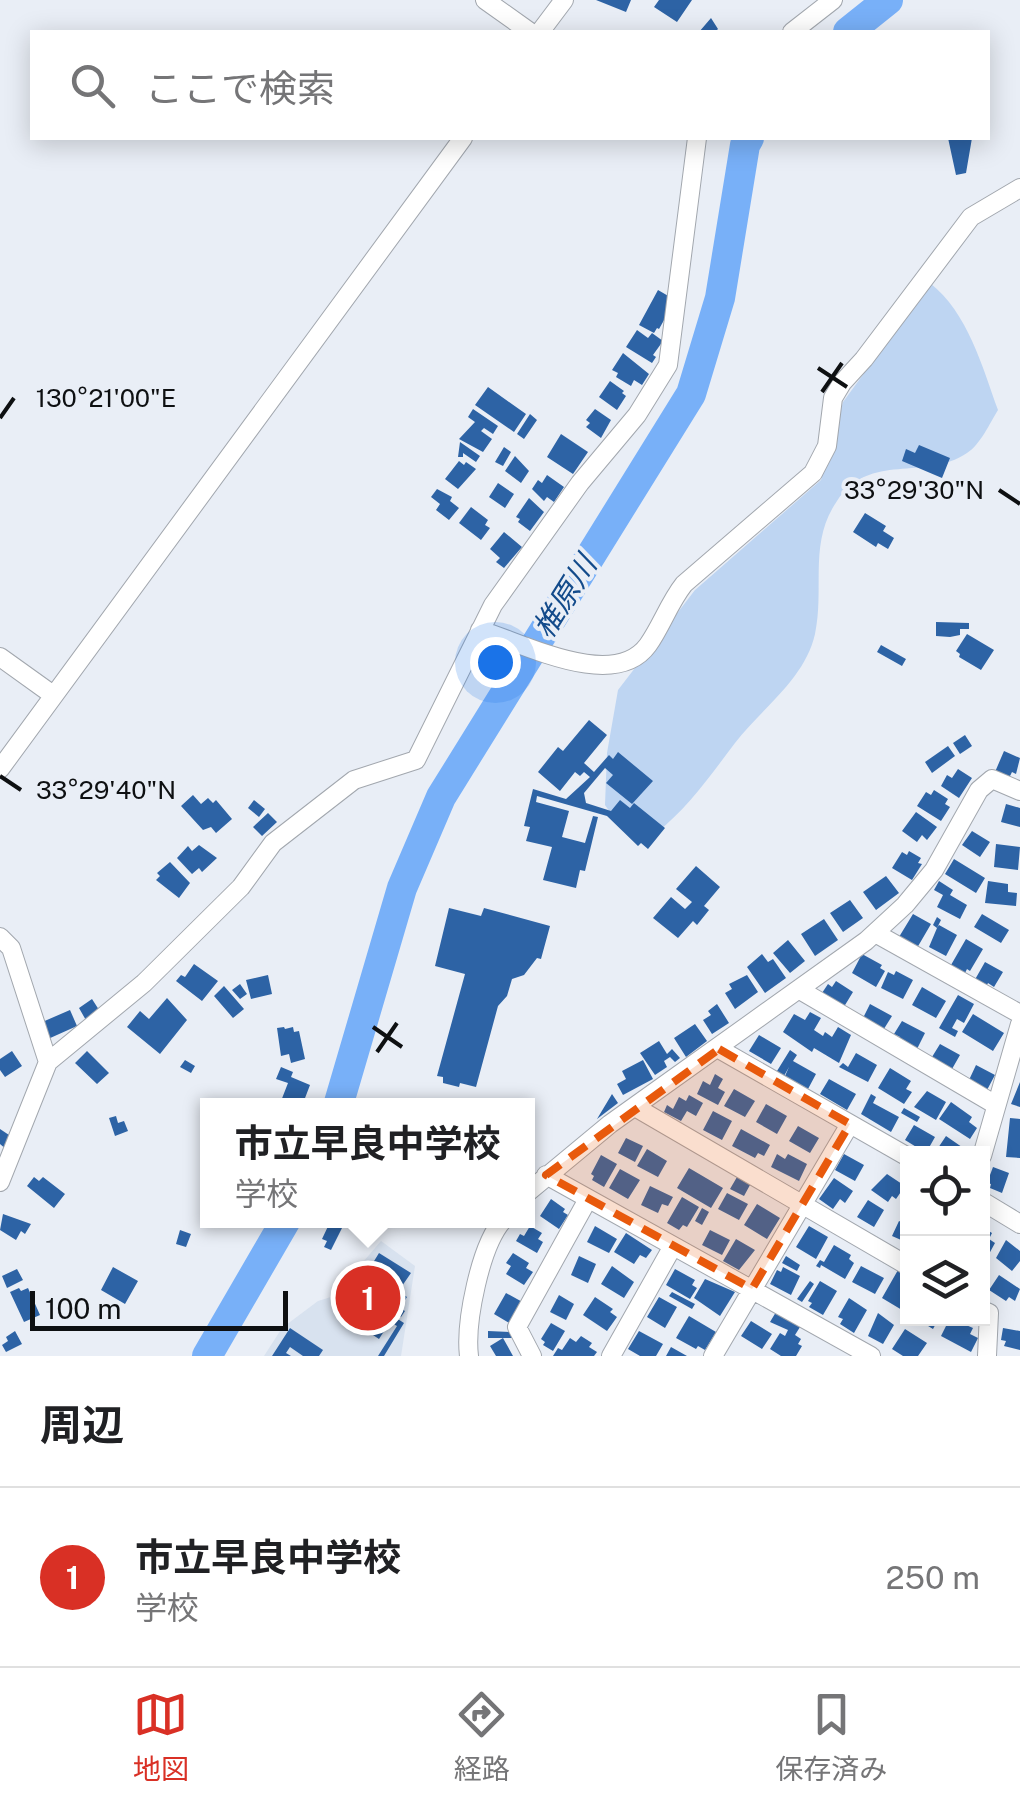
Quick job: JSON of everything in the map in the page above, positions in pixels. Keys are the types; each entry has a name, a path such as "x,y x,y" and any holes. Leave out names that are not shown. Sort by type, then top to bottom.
{"street":[{"path":"485,0 527,30"},
{"path":"542,30 564,0"},
{"path":"795,30 833,0"},
{"path":"0,769 462,140"},
{"path":"0,1182 48,1062 144,983 241,887 273,843 354,780 416,760 493,605 580,483 637,416 668,365 697,140"},
{"path":"480,630 577,662 606,666 638,656 684,584 813,473 827,446 833,398 842,383 971,217 1020,188"},
{"path":"0,657 53,695"},
{"path":"535,1185 634,1107 876,933 934,870 980,790 992,778 1020,791"},
{"path":"876,933 1020,1014"},
{"path":"0,937 11,948 48,1062"},
{"path":"800,990 996,1105"},
{"path":"985,1146 1020,1024"},
{"path":"718,1050 900,1153"},
{"path":"634,1107 900,1261"},
{"path":"713,1356 850,1124"},
{"path":"546,1175 870,1356"},
{"path":"532,1356 517,1327 588,1199"},
{"path":"990,1206 1020,1224"},
{"path":"469,1356 466,1334 487,1248 498,1228"},
{"path":"611,1356 673,1246"},
{"path":"987,1356 988,1326"}],"highlighted area":[{"path":"719,1049 850,1124 752,1289 546,1175"}],"shaded area":[{"path":"930,283 964,325 998,410 967,453 933,466 881,471 850,486 837,501 823,533 818,617 802,665 667,824 655,834 620,827 605,805 607,753 618,690 695,590 821,480 843,402"},
{"path":"381,1241 415,1266 401,1356 264,1356 282,1328 318,1301 334,1296"}],"building":[{"path":"596,0 631,0 626,12"},
{"path":"659,0 692,0 677,22 654,7"},
{"path":"711,18 718,29 717,30 701,30"},
{"path":"948,140 972,140 966,173 956,175"},
{"path":"658,290 670,297 667,304 672,306 654,333 639,325"},
{"path":"637,330 648,338 652,333 663,341 652,363 626,347"},
{"path":"623,353 649,374 642,385 634,380 631,386 616,377 618,373 612,370"},
{"path":"610,381 626,396 617,410 599,397"},
{"path":"488,387 526,414 514,432 475,405"},
{"path":"473,409 498,426 493,434 484,428 481,431 492,439 483,452 459,439 475,422 468,417"},
{"path":"595,409 611,420 601,438 586,427 590,423 586,420"},
{"path":"530,414 537,420 524,439 517,434"},
{"path":"561,434 588,452 573,474 547,457"},
{"path":"460,442 480,456 476,462 463,453 463,457 458,457"},
{"path":"919,445 950,458 942,478 902,461 906,449 915,453"},
{"path":"504,447 511,452 503,466 495,462"},
{"path":"515,456 529,471 521,483 505,471"},
{"path":"459,461 476,469 458,489 445,479"},
{"path":"547,475 564,487 554,502 547,497 544,501 532,489"},
{"path":"498,483 514,494 505,508 489,497"},
{"path":"437,489 452,497 450,501 459,508 449,520 436,510 440,504 431,497"},
{"path":"529,498 544,512 530,531 516,517"},
{"path":"471,507 488,520 485,525 490,528 481,540 459,523"},
{"path":"865,513 886,526 883,531 894,538 888,549 878,543 876,547 853,532"},
{"path":"504,532 522,547 504,568 490,549"},
{"path":"936,622 969,623 969,629 960,629 960,635 936,636"},
{"path":"967,634 994,650 981,670 956,651"},
{"path":"881,645 906,659 902,666 877,652"},
{"path":"589,720 607,735 584,763 594,772 609,755 613,759 618,752 653,781 632,804 606,783 613,775 605,768 584,793 586,803 611,811 620,800 630,808 634,803 665,828 648,849 641,843 638,846 607,816 537,796 536,802 569,811 562,837 585,843 593,816 598,817 585,871 580,870 576,888 543,880 552,847 526,841 530,827 524,826 533,789 566,799 590,777 575,772 560,791 538,772 558,747 563,751"},
{"path":"965,735 972,746 960,754 953,743"},
{"path":"948,746 955,756 932,773 925,762"},
{"path":"1004,751 1020,758 1016,774 1012,772 1009,778 995,772"},
{"path":"958,769 972,778 959,798 941,786 947,775 952,778"},
{"path":"934,790 948,799 945,804 950,807 941,821 917,806 926,792 931,795"},
{"path":"193,795 201,804 208,798 213,803 216,800 232,819 216,833 211,827 203,830 181,806"},
{"path":"254,800 265,809 259,817 248,808"},
{"path":"1006,804 1020,808 1020,827 1001,822"},
{"path":"916,812 937,827 927,840 922,835 917,842 902,831"},
{"path":"268,813 277,822 262,836 253,827"},
{"path":"972,831 990,842 980,857 962,845"},
{"path":"996,844 1020,847 1018,870 994,867"},
{"path":"199,845 217,858 202,872 199,868 192,874 177,858 188,846 192,851"},
{"path":"909,851 921,858 918,863 922,864 912,880 892,868 902,852 907,855"},
{"path":"954,859 985,878 976,893 945,874"},
{"path":"170,862 190,883 179,898 156,880 160,876 157,873"},
{"path":"696,866 720,887 704,906 709,910 697,925 693,921 678,938 653,918 671,897 685,909 692,902 676,889"},
{"path":"886,876 899,893 876,910 863,892"},
{"path":"939,881 953,890 950,895 967,905 960,919 937,907 943,895 934,890"},
{"path":"988,881 1008,884 1008,892 1017,893 1016,906 985,903"},
{"path":"850,900 863,918 843,932 830,913"},
{"path":"449,908 481,916 484,908 550,926 541,959 537,958 524,975 512,979 507,996 498,1006 476,1087 443,1083 443,1077 437,1076 465,974 435,966"},
{"path":"913,914 931,924 917,948 899,937"},
{"path":"982,914 1009,930 1001,943 974,927"},
{"path":"824,919 838,940 815,956 801,934"},
{"path":"939,925 957,935 946,956 929,947"},
{"path":"966,939 983,949 965,973 951,965"},
{"path":"788,940 805,961 790,973 773,953"},
{"path":"762,954 768,962 773,959 786,978 765,993 747,967"},
{"path":"862,954 882,965 880,968 885,971 876,987 852,973"},
{"path":"985,962 1003,972 994,987 988,983 985,989 973,983"},
{"path":"194,964 218,981 202,1001 176,981 181,975 185,977"},
{"path":"896,971 913,980 903,999 881,988 888,972 894,975"},
{"path":"268,975 272,994 251,999 246,980"},
{"path":"747,975 758,992 735,1009 725,993 732,989 729,984"},
{"path":"836,981 853,992 842,1010 820,996 828,984 832,987"},
{"path":"240,984 247,994 240,999 232,990"},
{"path":"224,986 244,1009 233,1018 214,996"},
{"path":"922,987 946,1001 936,1018 912,1005"},
{"path":"958,995 974,1004 964,1023 957,1019 952,1028 958,1031 955,1037 939,1028"},
{"path":"167,998 187,1020 160,1054 127,1027 140,1011 149,1019"},
{"path":"92,999 101,1013 87,1022 79,1008"},
{"path":"717,1004 729,1023 712,1034 703,1020"},
{"path":"870,1004 892,1016 882,1032 862,1020"},
{"path":"70,1010 77,1026 48,1039 40,1023"},
{"path":"810,1012 821,1018 814,1030 823,1036 825,1032 832,1037 838,1027 851,1035 839,1063 814,1048 812,1052 783,1032 794,1014 805,1020"},
{"path":"973,1014 1004,1033 993,1051 962,1032"},
{"path":"902,1021 925,1033 916,1051 898,1042 900,1037 894,1034"},
{"path":"695,1024 707,1041 686,1057 674,1038"},
{"path":"277,1028 299,1031 305,1059 291,1063 289,1054 281,1056"},
{"path":"759,1035 781,1048 771,1064 749,1051"},
{"path":"659,1041 667,1054 672,1049 680,1058 675,1062 670,1057 664,1061 667,1067 655,1075 640,1053"},
{"path":"940,1044 960,1055 952,1069 932,1057"},
{"path":"790,1050 797,1055 793,1061 816,1074 808,1089 785,1076 789,1067 784,1076 777,1071"},
{"path":"12,1051 22,1066 5,1077 0,1059"},
{"path":"87,1051 109,1073 97,1084 75,1063"},
{"path":"856,1053 877,1065 868,1082 839,1067 843,1063 848,1067"},
{"path":"185,1060 195,1066 191,1073 180,1067"},
{"path":"643,1060 653,1079 623,1095 617,1084 626,1079 622,1071"},
{"path":"976,1065 995,1075 987,1090 969,1080"},
{"path":"281,1067 293,1072 291,1077 310,1085 305,1098 282,1098 288,1083 276,1079"},
{"path":"890,1068 911,1081 906,1089 912,1092 904,1104 878,1088"},
{"path":"715,1074 723,1079 718,1088 725,1092 718,1105 697,1094 703,1081 710,1085"},
{"path":"829,1079 856,1094 847,1110 820,1094"},
{"path":"1020,1082 1020,1107 1011,1104"},
{"path":"734,1089 755,1101 745,1117 724,1106"},
{"path":"927,1091 946,1102 936,1120 914,1107"},
{"path":"612,1094 618,1103 597,1119"},
{"path":"871,1094 876,1097 873,1103 899,1117 891,1132 861,1114"},
{"path":"689,1095 703,1103 696,1116 687,1111 681,1121 664,1112 667,1105 673,1109 679,1097 686,1101"},
{"path":"951,1102 972,1117 969,1122 977,1128 970,1139 939,1119"},
{"path":"766,1104 787,1116 777,1134 756,1122"},
{"path":"904,1108 920,1117 917,1122 901,1113"},
{"path":"713,1111 732,1121 722,1140 703,1130"},
{"path":"116,1116 118,1123 124,1121 128,1131 115,1136 109,1118"},
{"path":"1010,1118 1020,1119 1020,1158 1006,1157"},
{"path":"914,1125 935,1137 930,1146 915,1146 905,1140"},
{"path":"798,1126 819,1138 810,1153 789,1141"},
{"path":"0,1129 12,1137 7,1150 0,1144"},
{"path":"741,1129 770,1145 764,1156 758,1153 755,1158 732,1146"},
{"path":"946,1136 960,1146 939,1146"},
{"path":"626,1138 643,1146 635,1162 618,1153"},
{"path":"647,1149 667,1161 658,1177 637,1166"},
{"path":"777,1154 785,1159 788,1154 807,1164 799,1181 771,1167"},
{"path":"844,1154 864,1165 855,1181 835,1170"},
{"path":"601,1155 617,1164 604,1187 592,1180 591,1174"},
{"path":"993,1167 1009,1173 1002,1193 990,1188"},
{"path":"689,1168 723,1188 711,1208 677,1188"},
{"path":"620,1169 640,1180 628,1199 609,1188"},
{"path":"887,1174 900,1183 900,1193 888,1202 871,1190"},
{"path":"34,1177 39,1181 43,1177 65,1194 54,1208 27,1186"},
{"path":"737,1177 750,1185 744,1196 730,1189"},
{"path":"834,1178 853,1191 845,1203 840,1199 833,1209 819,1199"},
{"path":"650,1186 673,1197 668,1206 662,1204 658,1213 641,1205"},
{"path":"727,1193 748,1204 739,1220 718,1209"},
{"path":"682,1197 699,1207 687,1227 683,1225 679,1230 667,1223"},
{"path":"551,1199 568,1215 559,1229 540,1216"},
{"path":"868,1200 884,1210 874,1227 857,1217"},
{"path":"757,1204 780,1218 767,1239 744,1225"},
{"path":"702,1208 709,1212 702,1225 695,1221"},
{"path":"3,1214 31,1224 25,1234 21,1231 16,1240 0,1230"},
{"path":"899,1221 900,1221 900,1240 892,1236"},
{"path":"595,1226 617,1239 609,1253 587,1242"},
{"path":"809,1226 828,1237 816,1259 796,1247"},
{"path":"327,1228 342,1228 331,1250 324,1247 327,1241 322,1239"},
{"path":"529,1228 542,1233 538,1239 543,1242 537,1253 516,1241 520,1234 524,1236"},
{"path":"180,1230 191,1234 186,1247 176,1244"},
{"path":"710,1230 730,1240 722,1255 702,1245"},
{"path":"626,1233 652,1250 646,1258 640,1255 634,1264 614,1252"},
{"path":"736,1239 755,1250 739,1270 723,1261"},
{"path":"1006,1240 1020,1251 1020,1261 1012,1271 996,1258"},
{"path":"834,1245 851,1255 849,1259 854,1263 845,1279 816,1266 820,1260 824,1262"},
{"path":"379,1253 411,1273 402,1286 371,1266"},
{"path":"513,1253 529,1263 526,1268 533,1272 524,1285 506,1274 511,1266 506,1263"},
{"path":"579,1256 596,1264 588,1283 571,1275"},
{"path":"786,1256 800,1265 797,1271 782,1263"},
{"path":"612,1266 634,1282 624,1298 601,1284"},
{"path":"861,1266 884,1278 875,1294 852,1282"},
{"path":"113,1267 138,1281 125,1304 101,1290"},
{"path":"783,1267 800,1276 791,1295 770,1284"},
{"path":"17,1269 23,1280 7,1288 2,1276"},
{"path":"366,1269 407,1297 400,1308 405,1311 401,1317 396,1313 393,1316 404,1323 384,1356 378,1356 397,1326 390,1322 379,1339 338,1312"},
{"path":"675,1269 695,1280 692,1285 697,1288 690,1299 666,1285"},
{"path":"898,1270 900,1271 900,1309 882,1298"},
{"path":"999,1275 1020,1289 1015,1301 1009,1297 1006,1301 990,1288"},
{"path":"705,1279 735,1292 720,1316 694,1298"},
{"path":"810,1281 814,1284 802,1302 797,1299"},
{"path":"820,1281 837,1291 823,1315 809,1307 812,1303 808,1301"},
{"path":"28,1288 40,1315 24,1322 10,1292"},
{"path":"672,1292 695,1304 692,1309 669,1296"},
{"path":"506,1293 526,1304 514,1326 494,1314"},
{"path":"559,1295 574,1304 566,1320 550,1312"},
{"path":"595,1297 613,1309 610,1312 617,1317 607,1331 583,1315"},
{"path":"659,1297 677,1307 665,1328 647,1317"},
{"path":"849,1298 867,1310 854,1333 840,1324 843,1319 838,1317"},
{"path":"776,1312 800,1327 795,1335 802,1346 796,1356 781,1356 770,1349 780,1333 785,1336 788,1330 770,1322"},
{"path":"878,1313 894,1325 883,1344 868,1336"},
{"path":"689,1316 716,1332 705,1350 676,1338"},
{"path":"751,1321 772,1334 762,1349 741,1336"},
{"path":"551,1323 565,1331 553,1351 541,1339"},
{"path":"946,1326 968,1326 973,1328 970,1334 978,1338 971,1352 941,1336"},
{"path":"290,1328 323,1350 319,1356 303,1356 290,1347 286,1353 291,1356 272,1356"},
{"path":"1003,1328 1020,1331 1020,1350 1004,1346"},
{"path":"905,1329 927,1343 918,1356 903,1356 892,1349"},
{"path":"15,1331 22,1344 6,1352 2,1345"},
{"path":"488,1331 512,1332 512,1338 488,1338"},
{"path":"639,1331 663,1344 656,1356 640,1356 628,1349"},
{"path":"581,1336 592,1343 589,1347 597,1352 594,1356 553,1356 570,1338 576,1342"},
{"path":"503,1338 513,1356 496,1356 490,1346"},
{"path":"671,1347 687,1356 666,1356"}],"waterway":[{"name":"椎原川","path":"850,30 888,0"},
{"name":"椎原川","path":"340,1098 402,888 441,797 691,394 720,298 748,140"},
{"name":"椎原川","path":"207,1356 281,1228"}],"place":[{"name":"市立早良中学校","path":"368,1298"}]}
